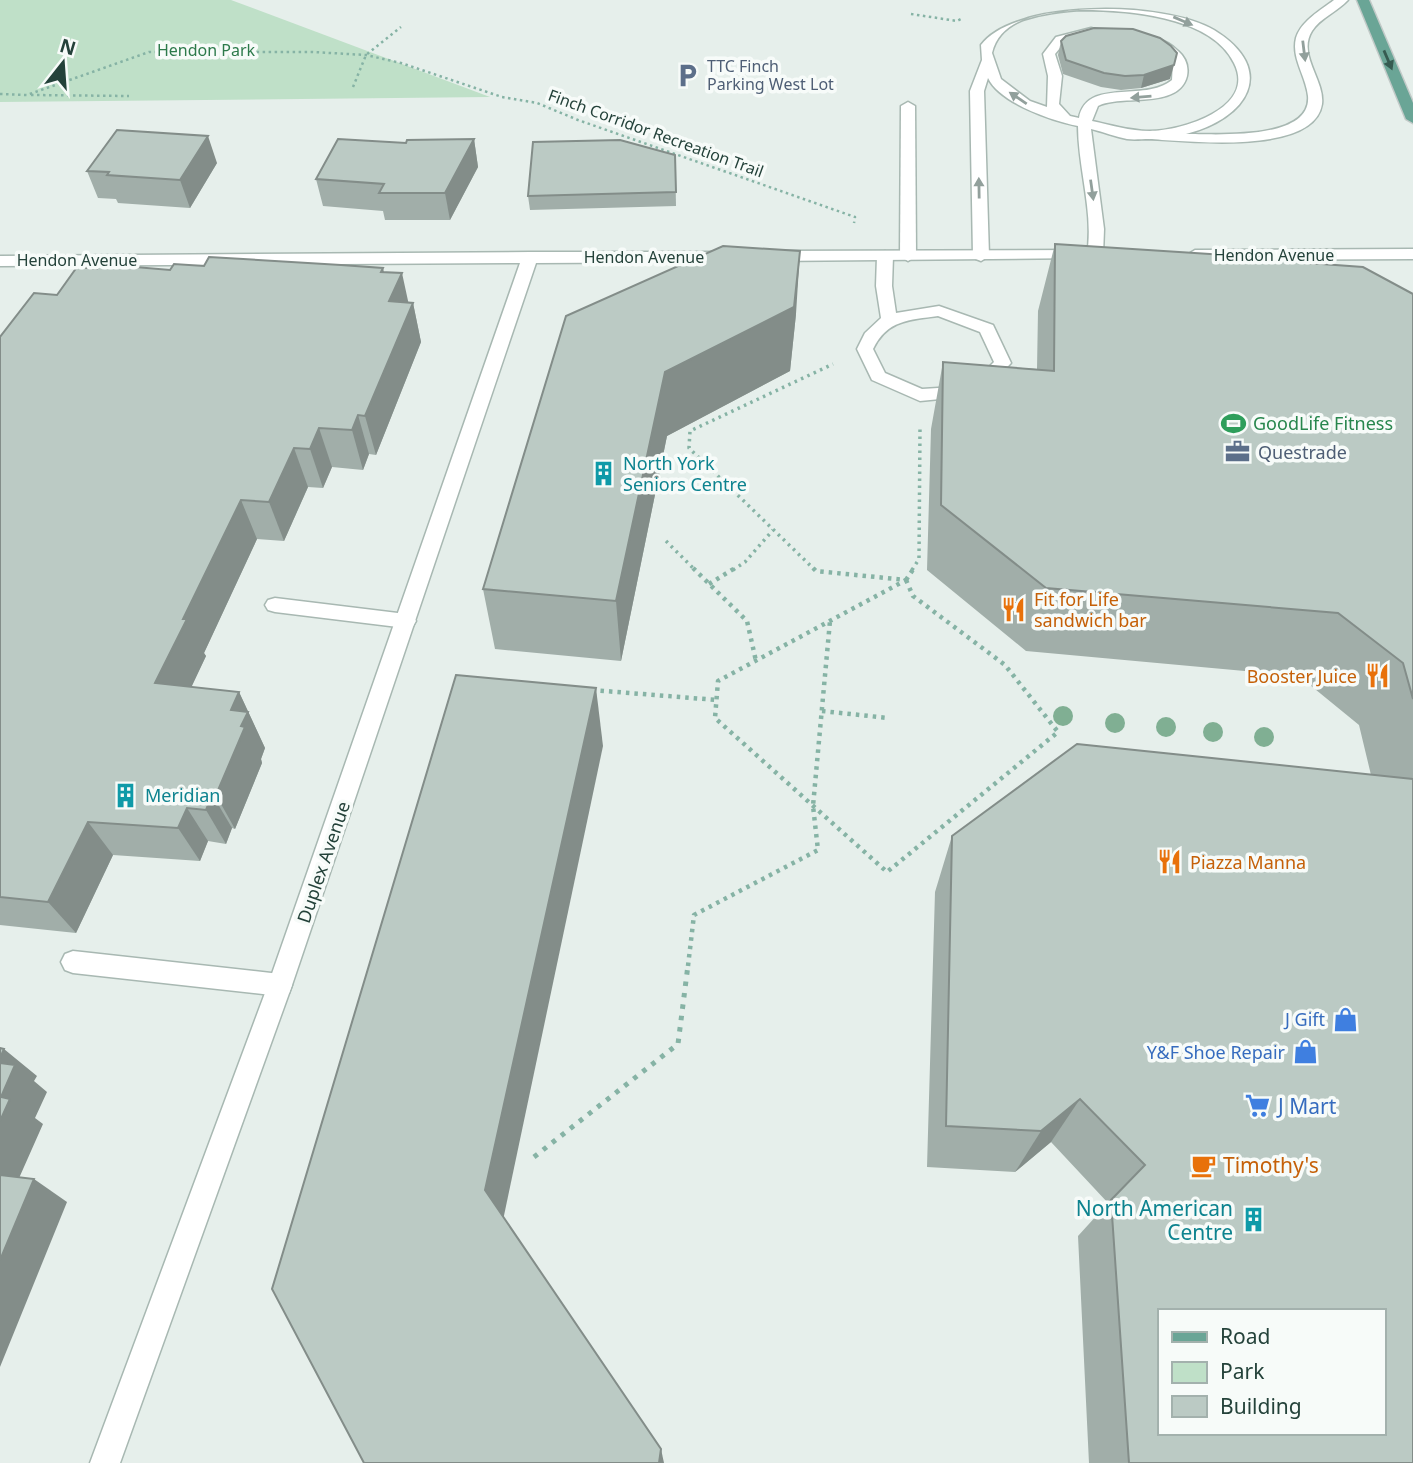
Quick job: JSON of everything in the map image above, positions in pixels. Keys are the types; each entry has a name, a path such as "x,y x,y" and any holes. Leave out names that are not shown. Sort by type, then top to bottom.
{"main road":[{"path":"1363,0 1413,119"}],"street":[{"path":"987,62 992,74 1009,92 1035,109 1076,123 1128,135 1236,139 1278,133 1301,124 1312,112 1316,96 1304,56 1304,34 1342,0"},
{"path":"981,256 977,91 987,62 988,44 995,33 1006,24 1040,10 1082,4 1141,8 1176,17 1213,35 1238,58 1244,71 1244,89 1227,111 1204,124 1183,131 1128,135"},
{"path":"1076,123 1059,114 1051,103 1055,75 1048,61 1049,51 1057,43 1071,36 1105,32"},
{"path":"1076,123 1088,107 1098,100 1157,95 1178,82 1182,68 1178,58 1169,49 1144,38"},
{"path":"908,106 908,256"},
{"name":"Hendon Avenue","path":"0,261 1102,255 1076,123"},
{"name":"Hendon Avenue","path":"1178,255 1413,254"},
{"path":"885,256 884,286 889,319"},
{"name":"Duplex Avenue","path":"105,1463 280,985 530,257"},
{"path":"939,312 987,330 1003,363 975,391 920,395 878,376 865,349 872,332 889,319 939,312"},
{"path":"275,605 405,621"},
{"path":"73,962 280,985"}],"path":[{"path":"911,14 957,21 967,17"},
{"path":"352,87 366,55 401,27"},
{"name":"Finch Corridor Recreation Trail","path":"0,94 27,94 149,51 366,55 401,63 502,97 537,103 578,120 855,217 852,256"},
{"path":"27,94 129,96"},
{"path":"865,349 690,431 689,448 816,571 906,580"},
{"path":"906,580 913,596 1005,664 1058,732 887,872 715,718 718,681 906,580 919,559 920,395"},
{"path":"709,584 746,562 773,530"},
{"path":"666,541 747,621 756,661"},
{"path":"534,1157 678,1044 694,915 818,850 813,806 830,620"},
{"path":"581,689 717,700"},
{"path":"822,710 888,718"}],"green space":[{"name":"Hendon Park","path":"0,0 231,0 490,97 0,102"}],"building":[{"path":"1094,28 1133,29 1160,38 1177,53 1174,65 1144,75 1125,76 1104,73 1066,60 1061,41 1066,36"},
{"path":"117,130 208,136 180,180 87,171"},
{"path":"338,139 406,143 407,140 474,139 445,193 379,193 384,184 316,179"},
{"path":"620,140 675,155 676,192 528,196 533,142"},
{"path":"1055,244 1303,260 1308,263 1363,267 1413,294 1413,699 1403,663 1338,613 1046,588 941,505 943,362 1054,371"},
{"path":"723,246 800,251 794,307 665,372 616,601 483,589 566,316"},
{"path":"209,257 383,268 381,272 402,273 389,301 413,303 365,416 358,415 352,430 319,428 310,449 294,448 269,502 241,500 155,683 239,692 231,710 248,712 241,726 245,727 216,795 212,794 206,810 187,808 178,828 88,822 48,902 0,897 0,337 34,293 57,295 77,267 97,269 100,264 170,270 174,264 204,266"},
{"path":"456,675 596,688 485,1190 661,1449 659,1463 364,1463 272,1289"},
{"path":"1077,744 1413,779 1413,1463 1129,1463 1111,1200 1145,1165 1080,1099 1041,1131 946,1126 952,836"},
{"path":"0,1063 15,1065 1,1097 10,1099 0,1121"},
{"path":"0,1175 34,1179 0,1260"}],"place":[{"name":"TTC Finch Parking West Lot","path":"687,75"},
{"name":"GoodLife Fitness","path":"1233,423"},
{"name":"Questrade","path":"1238,452"},
{"name":"North York Seniors Centre","path":"603,473"},
{"name":"Fit for Life sandwich bar","path":"1014,609"},
{"name":"Booster Juice","path":"1377,676"},
{"name":"Meridian","path":"125,795"},
{"name":"Piazza Manna","path":"1170,862"},
{"name":"J Gift","path":"1345,1019"},
{"name":"Y&F Shoe Repair","path":"1305,1052"},
{"name":"J Mart","path":"1258,1106"},
{"name":"Timothy's","path":"1203,1165"},
{"name":"North American Centre","path":"1253,1220"}]}
